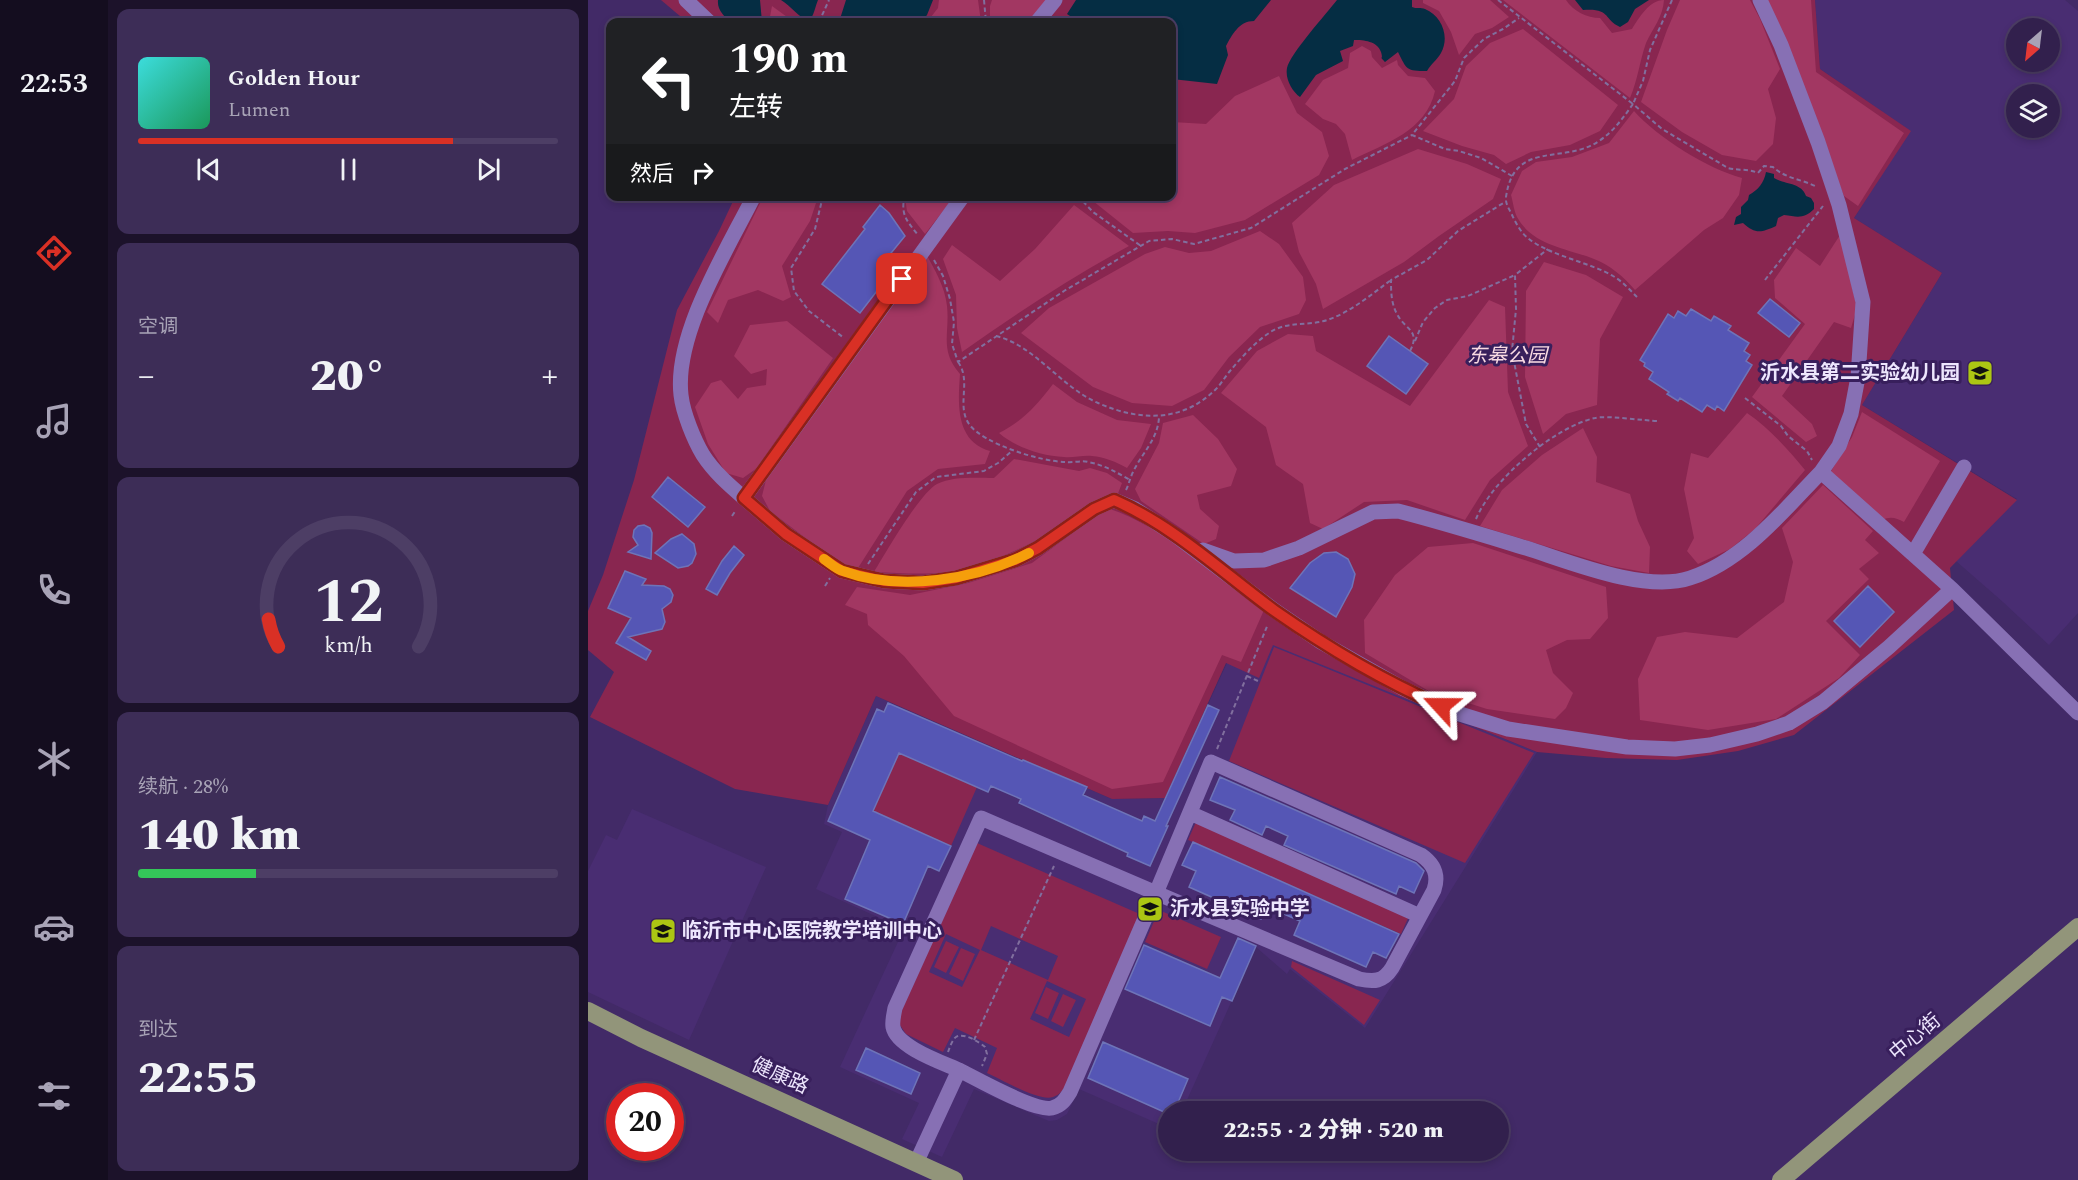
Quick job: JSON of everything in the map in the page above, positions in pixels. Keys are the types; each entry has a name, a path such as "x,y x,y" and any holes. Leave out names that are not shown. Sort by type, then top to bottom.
{"main road":[{"name":"中心街","path":"1781,1180 2078,927"},
{"name":"健康路","path":"588,1011 640,1038 954,1180"}],"street":[{"path":"686,0 705,18"},
{"path":"1040,18 1054,0"},
{"path":"1187,544 1234,561 1264,560 1299,548 1373,512 1398,511 1612,575 1659,582 1690,578 1719,564 1757,537 1821,472 1839,446 1851,414 1858,377 1863,302 1797,88 1760,0"},
{"path":"752,201 690,329 682,362 681,396 691,429 703,455 721,478 786,534 842,571 884,581 923,583 956,578 1015,560 1038,548 1094,509 1114,500 1135,509 1187,544 1274,610 1363,668 1460,714 1508,729 1565,739 1627,747 1675,749 1710,745 1757,734 1789,723 1823,702 1889,647 1952,589"},
{"path":"744,498 959,201"},
{"path":"1913,554 1964,467"},
{"path":"1821,472 1952,589 2078,713"},
{"path":"1211,762 1156,893 1066,1099 1053,1108 1038,1107 904,1044 893,1027 895,1008 981,818 1060,852 1156,893 1350,976 1377,981 1388,975 1437,882 1434,867 1429,860 1211,762"},
{"path":"1190,813 1420,916"},
{"path":"915,1163 959,1071"}],"path":[{"path":"821,18 828,0"},
{"path":"984,0 986,18"},
{"path":"1498,0 1662,129 1728,168 1738,171 1748,168 1758,173 1764,166 1773,166 1781,174 1827,191 1765,280"},
{"path":"1637,297 1615,277 1529,239 1519,227 1505,202 1508,183 1520,164 1538,157 1569,152 1598,142 1617,126 1633,104 1643,81 1650,50 1672,0"},
{"path":"958,362 1064,291 1149,241 1172,239 1194,244 1251,228 1345,169 1412,135 1455,81 1464,58 1484,39 1519,18"},
{"path":"1412,135 1445,149 1481,158 1512,176"},
{"path":"822,201 815,229 791,268 794,291 809,311 854,346"},
{"path":"904,201 902,209 905,218 927,246 943,276 950,299 954,322 952,344 965,378 964,409 969,424 989,440 1012,451 1064,462 1085,461 1108,467 1130,480"},
{"path":"1083,201 1093,212 1141,246"},
{"path":"996,336 1019,346 1076,391 1098,403 1131,414 1159,417 1183,411 1203,401 1218,388 1247,353 1269,332 1288,325 1315,324 1352,308 1391,280 1427,260 1458,231 1505,202"},
{"path":"1410,351 1423,322 1435,308 1447,300 1468,296 1515,274 1548,249"},
{"path":"1515,274 1514,360 1526,424 1540,447"},
{"path":"1391,280 1391,297 1396,313 1413,334 1415,342"},
{"path":"1745,398 1802,446 1821,472"},
{"path":"1124,504 1130,480 1159,427 1159,417"},
{"path":"1471,531 1479,510 1499,483 1529,454 1567,430 1596,417 1659,422"},
{"path":"860,575 916,492 936,477 984,471 1012,451"},
{"path":"1211,762 1274,610"},
{"path":"1247,676 1260,682"},
{"path":"974,1040 1060,852"},
{"path":"961,1036 974,1040 985,1047 987,1054 979,1071 959,1071 947,1055 954,1039 961,1036"}],"shaded area":[{"path":"939,0 978,0 980,18 930,18 938,8"},
{"path":"992,0 1048,0 1034,18 990,18"},
{"path":"1423,0 1490,0 1509,17 1492,28 1475,34 1459,55 1451,32 1439,11 1423,3"},
{"path":"1503,0 1566,0 1581,13 1600,18 1612,33 1632,29 1649,6 1664,0 1660,17 1646,43 1630,98"},
{"path":"1680,0 1750,0 1760,19 1780,69 1768,89 1776,118 1773,144 1756,161 1722,155 1682,132 1641,102"},
{"path":"1766,0 1811,0 1816,72 1904,133 1858,206 1844,196"},
{"path":"1815,0 2065,0 2078,11 2078,613 2049,645 1956,561 2017,499 1862,405 1942,273 1854,218 1910,131 1820,69"},
{"path":"772,6 788,18 770,18"},
{"path":"1523,29 1618,105 1600,131 1570,145 1531,152 1506,164 1494,155 1423,131 1454,99 1466,66 1490,43"},
{"path":"1362,46 1371,51 1372,57 1382,68 1397,60 1398,65 1408,76 1425,78 1435,91 1430,105 1414,126 1391,141 1352,160 1345,134 1336,124 1323,119 1305,104 1323,80 1348,68 1350,53"},
{"path":"1279,76 1297,113 1322,132 1329,156 1319,175 1245,220 1195,233 1168,231 1133,233 1093,201 1176,201 1176,122 1206,124 1235,96"},
{"path":"1634,111 1656,131 1684,151 1729,174 1742,178 1739,195 1723,218 1704,230 1635,290 1606,265 1551,245 1532,234 1517,217 1511,195 1522,171 1536,162 1572,157 1609,143"},
{"path":"1418,149 1467,164 1501,179 1493,199 1404,262 1323,309 1316,284 1299,252 1292,223 1334,185"},
{"path":"761,201 817,201 810,221 782,266 791,297 783,301 758,290 728,300 718,323 707,312"},
{"path":"906,201 951,201 925,234 907,211"},
{"path":"1074,205 1129,246 1044,297 962,352 957,328 956,295 943,259 952,245 1000,281 1035,249"},
{"path":"1260,231 1279,244 1303,277 1306,300 1299,314 1260,327 1229,357 1204,390 1172,406 1132,403 1093,387 1021,333 1049,308 1145,254 1165,247 1189,253 1211,251"},
{"path":"1840,235 1857,308 1851,328 1834,322 1782,396 1812,424 1817,436 1806,442 1752,397 1805,324 1775,298 1774,280 1796,248 1820,266"},
{"path":"926,254 946,299 947,349 960,374 961,420 970,439 990,451 985,464 938,469 907,491 858,568 841,565 770,511 762,496 766,480"},
{"path":"1544,262 1586,275 1623,297 1600,339 1597,405 1566,414 1543,434 1525,377 1526,291"},
{"path":"1489,300 1505,307 1508,392 1528,446 1490,480 1465,520 1407,500 1364,502 1323,529 1310,523 1303,484 1276,465 1266,427 1221,393 1257,351 1288,334 1313,336 1316,351 1410,406"},
{"path":"787,321 833,358 757,468 743,478 726,473 708,444 695,407 711,383 721,380 738,399 747,388 766,385 767,369 751,374 734,356 750,325"},
{"path":"1053,384 1077,402 1117,420 1151,424 1141,448 1127,468 1097,457 1064,457 1038,453 1013,443 999,433 1029,412"},
{"path":"1862,412 1940,461 1904,522 1893,518 1882,520 1830,473 1852,437"},
{"path":"1747,413 1778,439 1805,470 1755,529 1730,549 1698,564 1687,551 1694,538 1684,489 1691,453 1708,458"},
{"path":"1193,415 1218,439 1237,469 1231,486 1197,495 1200,509 1219,526 1216,539 1204,544 1141,501 1135,489 1159,443 1163,423"},
{"path":"1583,428 1597,457 1596,482 1630,494 1638,521 1650,547 1649,573 1611,566 1480,526 1502,490 1542,455"},
{"path":"1014,459 1079,471 1090,468 1107,473 1122,483 1117,496 1035,541 991,561 970,568 939,573 874,572 904,524 922,499 937,484 965,478 994,478"},
{"path":"1823,485 1873,531 1865,540 1879,553 1859,569 1869,579 1826,621 1860,655 1839,678 1776,719 1708,730 1640,720 1638,679 1657,637 1685,632 1737,638 1784,602 1793,562 1782,528"},
{"path":"1110,509 1149,527 1170,540 1264,610 1241,662 1222,655 1163,782 1112,789 954,716 904,656 868,625 867,614 845,605 857,587 910,595 968,583 1032,563 1094,517"},
{"path":"1473,543 1606,587 1608,618 1590,639 1567,640 1546,650 1553,673 1573,693 1566,708 1555,719 1487,709 1427,690 1365,653 1364,620 1395,575 1428,547"},
{"name":"沂水县实验中学","path":"1273,644 1537,752 1365,1028 1290,969 1287,974 1256,947 1187,1101 1158,1101 1158,1124 1079,1089 1067,1114 1057,1120 1049,1121 974,1089 942,1157 902,1139 919,1103 840,1067 904,929 816,889 842,832 824,824 828,805 876,696 1112,799 1165,798 1227,663"},
{"name":"临沂市中心医院教学培训中心","path":"632,809 766,867 689,1040 588,992 588,871 606,835 617,840"}],"green space":[{"name":"东皋公园","path":"661,0 1815,0 1820,69 1911,131 1854,218 1942,273 1862,405 2017,500 1950,568 1954,610 1794,735 1738,751 1677,760 1606,758 1537,752 1273,645 1259,678 1226,663 1165,798 1112,799 876,696 828,805 735,789 590,717 614,672 588,650 588,611 603,575 634,480 677,310 733,201 1176,201 1176,18 682,18"},
{"path":"1274,647 1534,753 1465,863 1229,761"},
{"path":"899,753 977,787 951,846 873,811"},
{"path":"1196,822 1409,916 1401,934 1188,840"},
{"path":"977,843 1142,915 1067,1084 1055,1096 1047,1098 1030,1093 987,1073 997,1048 955,1028 943,1052 906,1034 900,1025 900,1014","holes":["991,926 1058,956 1048,980 981,950","946,934 980,950 962,987 929,972","1047,981 1086,999 1069,1037 1030,1019"]},
{"path":"1159,910 1221,937 1207,969 1145,942"},
{"path":"946,941 959,947 946,973 934,967"},
{"path":"961,948 975,954 963,981 949,974"},
{"path":"1292,961 1380,1000 1364,1025 1291,967"},
{"path":"1046,987 1059,993 1048,1019 1035,1013"},
{"path":"1063,994 1076,1000 1063,1027 1051,1021"}],"water":[{"path":"718,0 760,0 762,18 727,18"},
{"path":"781,0 818,0 811,18 801,17"},
{"path":"846,0 933,0 924,18 840,18"},
{"path":"1076,0 1271,0 1254,21 1244,23 1231,37 1226,46 1228,55 1217,84 1176,79 1176,18 1073,18 1067,14"},
{"path":"1337,0 1412,0 1412,7 1431,12 1440,22 1445,40 1444,47 1427,71 1415,71 1406,66 1398,52 1385,62 1376,45 1354,40 1353,46 1340,51 1343,61 1316,75 1300,97 1288,80 1289,62"},
{"path":"1575,0 1649,0 1635,9 1628,22 1620,27 1603,12 1583,10"},
{"path":"1766,172 1804,191 1814,203 1814,209 1800,216 1784,215 1778,218 1776,226 1762,231 1755,231 1743,223 1734,225 1736,217 1741,214 1741,207 1748,200 1749,195 1760,186"}],"building":[{"path":"880,205 889,213 905,236 887,258 897,265 860,313 822,284 865,229 863,227"},
{"path":"1770,299 1800,323 1789,337 1758,313"},
{"path":"1691,309 1711,321 1714,316 1731,326 1728,330 1749,343 1744,351 1750,355 1746,361 1752,365 1724,411 1717,406 1715,410 1707,405 1702,412 1680,398 1678,401 1649,379 1653,372 1640,360 1668,314 1674,318 1678,311 1686,316"},
{"path":"1389,336 1428,364 1406,394 1367,366"},
{"path":"668,477 705,507 688,527 652,497"},
{"path":"644,525 650,528 652,533 651,559 628,552 638,545 633,537 634,530"},
{"path":"682,534 694,544 696,554 692,563 678,568 655,553 671,539"},
{"path":"734,546 744,555 717,595 706,589 722,561"},
{"path":"1336,552 1348,559 1355,574 1352,587 1336,617 1290,588 1310,563 1324,553"},
{"path":"625,571 646,579 642,585 664,586 670,589 673,595 671,602 662,609 665,622 662,629 628,637 651,651 646,660 616,643 631,618 608,608"},
{"path":"1868,586 1894,612 1860,647 1834,621"},
{"path":"888,703 1087,787 1083,795 1142,821 1144,816 1155,821 1208,705 1219,710 1150,866 1127,856 1128,853 1019,803 1021,799 991,786 988,792 899,753 873,811 951,846 939,871 928,866 903,924 845,899 870,840 828,821 877,709 884,712"},
{"path":"1220,777 1416,863 1424,871 1414,893 1399,886 1396,894 1284,845 1288,836 1266,826 1262,835 1230,820 1235,810 1210,800"},
{"path":"1193,842 1399,934 1386,958 1373,952 1366,967 1294,935 1300,921 1267,906 1261,919 1189,887 1196,871 1182,865"},
{"path":"1238,938 1256,946 1232,1001 1222,997 1210,1026 1125,989 1144,945 1220,978"},
{"path":"1103,1042 1188,1079 1179,1101 1158,1101 1158,1109 1088,1078"},
{"path":"866,1048 920,1073 911,1094 856,1070"}],"slow traffic":[{"path":"824,559 842,571 884,581 923,583 956,578 1015,560 1029,553"}],"place":[{"name":"沂水县第二实验幼儿园","path":"1980,373"},
{"name":"沂水县实验中学","path":"1150,909"},
{"name":"临沂市中心医院教学培训中心","path":"663,931"}],"route":[{"path":"902,279 744,498 786,534 842,571 884,581 923,583 956,578 1015,560 1038,548 1094,509 1114,500 1135,509 1175,535 1274,610 1321,642 1363,668 1441,706"}]}
